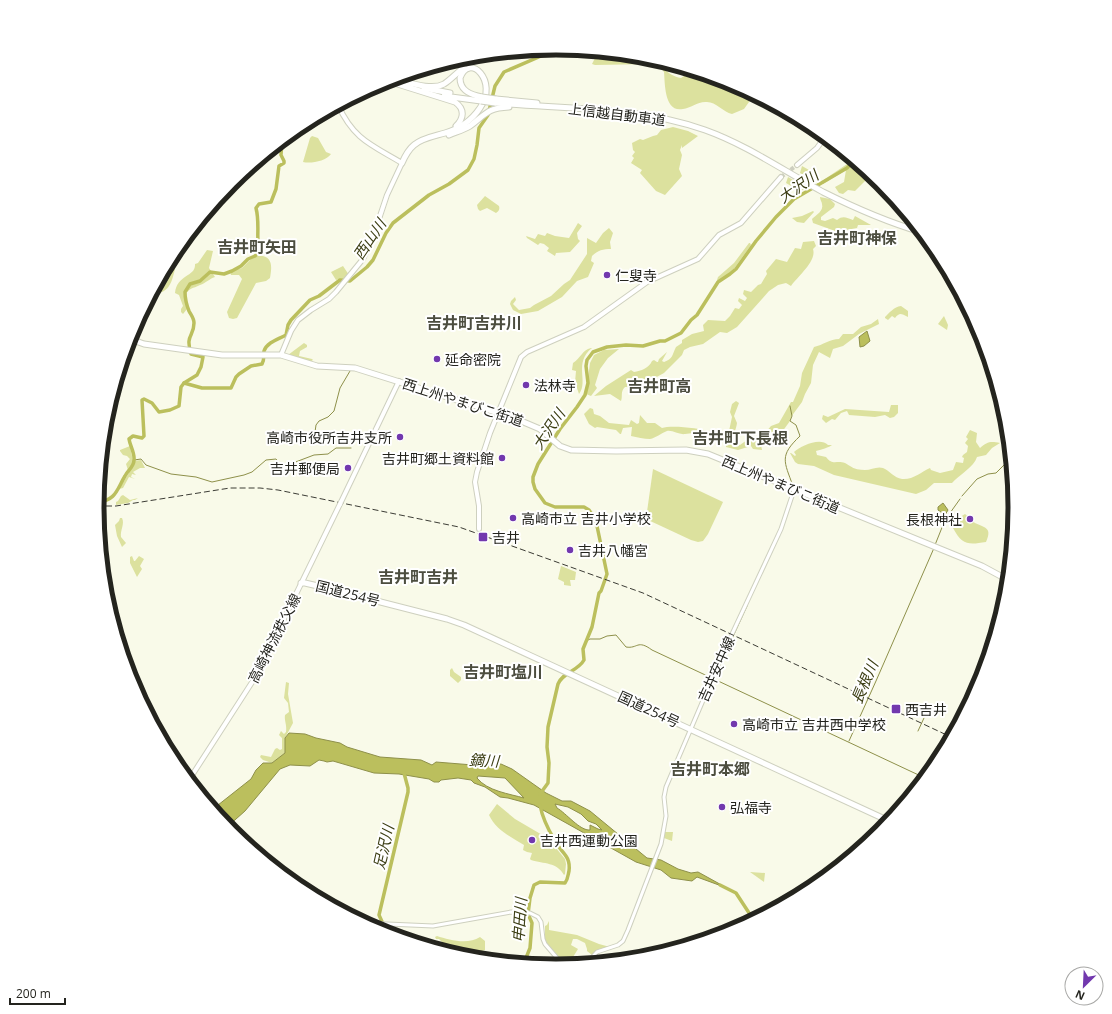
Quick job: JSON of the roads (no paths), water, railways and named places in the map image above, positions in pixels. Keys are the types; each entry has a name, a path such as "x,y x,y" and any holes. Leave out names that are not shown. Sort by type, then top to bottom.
{"highway":[{"path":"403,82 438,86 447,82 467,66 473,66 482,70 486,75 489,86 486,104 473,119 453,133"},
{"path":"402,163 410,149 422,140 460,126 471,118 480,108 485,98 486,87 482,74 473,68 465,70 460,78 462,86 469,93 481,99"},
{"name":"上信越自動車道","path":"401,82 436,91 496,102 631,113 666,119 721,136 810,182"},
{"path":"400,83 458,104 462,112 461,120 455,127 447,132"},
{"name":"上信越自動車道","path":"496,102 537,103 626,109 685,121 737,141 872,215 913,229"},
{"path":"410,149 470,125 496,102"},
{"name":"上信越自動車道","path":"824,190 874,212 909,225"},
{"name":"西上州やまびこ街道","path":"136,341 144,344 222,355 281,355 313,366 354,368 499,413 532,425 540,429 564,448 571,450 686,450 702,452 982,566 1002,577"},
{"name":"国道254号","path":"301,583 399,605 447,619 464,625 562,671"},
{"name":"国道254号","path":"301,583 447,622 463,628 574,676 883,820"}],"main road":[{"path":"281,355 291,331 298,320 329,299 346,281 366,254 387,195 402,163 368,144 358,136 348,124 341,110"},
{"path":"797,165 817,148 822,141"},
{"path":"479,529 479,506 475,480 485,446 499,413 517,362 522,355 584,327 647,282 698,259 719,235 741,223 781,177"},
{"name":"高崎神流秩父線","path":"192,775 256,676 398,381"},
{"name":"吉井安中線","path":"592,957 597,952 614,948 623,941 658,854 666,812 664,797 665,790 725,649 781,528 794,490"},
{"path":"380,924 433,926 510,912 525,912 538,917 541,922 545,944 558,959"}],"waterway":[{"name":"西山川","path":"184,383 202,388 231,388 239,374 251,366 262,364 264,359 264,351 268,345 286,335 288,325 291,320 310,300 319,296 340,280 350,281 373,260 386,233 393,223 429,195 449,184 468,170 474,159 479,128 488,115 495,86 504,72 542,55"},
{"path":"104,501 115,494 126,474 133,465 134,455 129,439 133,436 142,438 144,436 142,400 144,399 152,403 159,412 170,410 179,406 181,387 184,383 197,375 201,367 203,357 191,354 189,348 189,339 194,328 194,321 189,311 185,292 190,284 200,281 210,272 224,274 232,271 259,252 258,219 256,208 259,204 271,202 276,189 279,166 284,163 281,155 282,148"},
{"name":"大沢川","path":"540,794 548,783 548,727 558,684 563,677 578,667 584,660 583,649 592,627 599,593 607,574 597,526 589,510 584,507 555,507 545,503 535,489 533,482 533,477 538,464 560,429 585,395 588,383 586,366 587,360 593,352 607,347 626,345 643,346 665,341 681,333 697,315 718,282 736,269 756,241 776,217 794,199 847,168 851,164"},
{"path":"307,442 315,432 316,425 319,421 328,417 334,411 340,388 350,371"},
{"path":"790,406 792,416 790,421 796,425 800,436 789,449 785,459 787,470 793,486"},
{"path":"134,460 141,459 146,465 171,474 196,477 212,482 252,472 266,460 276,459 281,465 285,466 314,455 328,454 336,448 351,448"},
{"name":"長根川","path":"962,496 977,479 988,474 996,473 1006,463"},
{"path":"784,523 793,497"},
{"name":"長根川","path":"935,545 945,520 960,499"},
{"name":"長根川","path":"849,741 934,548"},
{"path":"714,678 747,606"},
{"name":"長根川","path":"588,640 616,635 626,647 643,645 920,775"},
{"path":"918,731 924,718"},
{"name":"足沢川","path":"384,925 379,915 408,792 404,773"},
{"name":"申田川","path":"526,958 530,948 532,923 528,914 530,898 534,885 540,882 565,883 569,871 567,858 550,833 540,805"},
{"name":"鏑川","path":"720,885 736,893 750,915"}],"tunnel":[{"path":"781,177 797,165"}],"railway":[{"path":"104,506 116,506 230,488 260,488 278,490 459,527 643,593 946,735"}],"place":[{"name":"仁叟寺","path":"607,275"},
{"name":"延命密院","path":"437,359"},
{"name":"法林寺","path":"526,385"},
{"name":"高崎市役所吉井支所","path":"400,437"},
{"name":"吉井町郷土資料館","path":"502,458"},
{"name":"吉井郵便局","path":"348,468"},
{"name":"高崎市立 吉井小学校","path":"513,518"},
{"name":"長根神社","path":"970,519"},
{"name":"吉井","path":"483,537"},
{"name":"吉井八幡宮","path":"570,550"},
{"name":"西吉井","path":"896,709"},
{"name":"高崎市立 吉井西中学校","path":"734,724"},
{"name":"弘福寺","path":"722,807"},
{"name":"吉井西運動公園","path":"532,840"}],"district":[{"name":"吉井町神保","path":"857,238"},
{"name":"吉井町矢田","path":"257,247"},
{"name":"吉井町吉井川","path":"474,323"},
{"name":"吉井町高","path":"659,386"},
{"name":"吉井町下長根","path":"740,438"},
{"name":"吉井町吉井","path":"418,577"},
{"name":"吉井町塩川","path":"503,672"},
{"name":"吉井町本郷","path":"710,769"}]}
